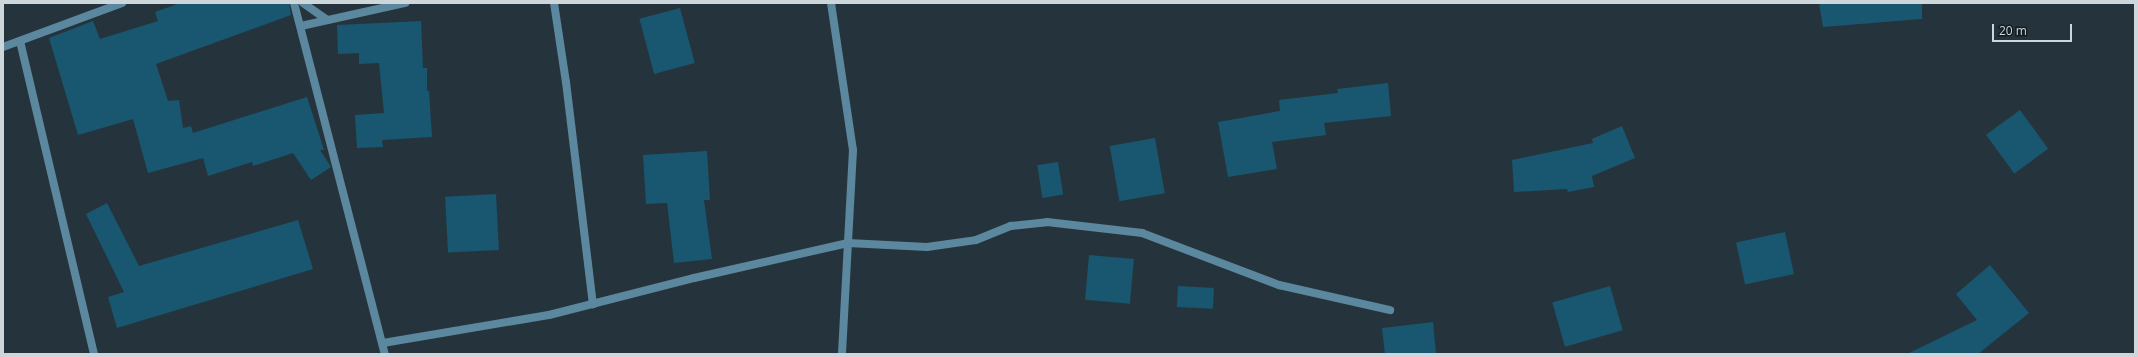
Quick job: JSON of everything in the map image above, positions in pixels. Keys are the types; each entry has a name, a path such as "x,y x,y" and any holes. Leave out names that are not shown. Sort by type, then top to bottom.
{"street":[{"path":"3,47 122,3"},
{"path":"294,3 386,354"},
{"path":"303,3 327,20"},
{"path":"301,26 405,3"},
{"path":"554,3 566,82 593,304"},
{"path":"832,3 854,150 842,354"},
{"path":"20,41 94,354"},
{"path":"383,343 549,315 694,278 848,243 927,247 976,240 1011,226 1047,222 1142,233 1279,285 1390,310"}],"building":[{"path":"180,3 289,3 291,15 156,64 168,101 179,100 183,128 191,126 193,133 307,97 324,150 320,150 331,167 311,180 293,153 253,166 252,162 208,176 203,158 148,173 133,119 78,135 49,38 93,21 100,39 158,21 155,12"},
{"path":"1819,3 1922,3 1922,19 1823,27"},
{"path":"680,8 695,63 654,74 639,19"},
{"path":"421,21 423,68 427,68 427,91 429,91 432,137 382,140 383,147 357,148 355,115 384,113 379,63 359,64 359,53 338,54 337,25"},
{"path":"1388,83 1391,116 1324,123 1326,135 1272,142 1277,169 1228,177 1218,122 1280,111 1279,100 1338,93 1337,89"},
{"path":"2020,110 2048,149 2014,174 1986,135"},
{"path":"1622,126 1635,158 1592,176 1594,187 1568,192 1567,189 1514,192 1512,160 1593,143 1592,139"},
{"path":"1155,138 1165,193 1119,201 1110,146"},
{"path":"707,151 710,200 704,200 712,259 674,263 667,203 646,204 643,155"},
{"path":"1058,162 1063,195 1042,198 1037,165"},
{"path":"496,194 499,250 448,253 445,197"},
{"path":"107,203 139,266 298,220 313,269 117,328 108,297 124,292 86,214"},
{"path":"1785,232 1794,274 1745,284 1736,242"},
{"path":"1089,255 1134,259 1130,304 1085,300"},
{"path":"1990,265 2029,313 1978,354 1907,354 1977,320 1956,294"},
{"path":"1178,286 1214,288 1213,309 1177,307"},
{"path":"1610,286 1623,330 1565,347 1552,303"},
{"path":"1433,322 1436,354 1385,354 1382,328"}]}
